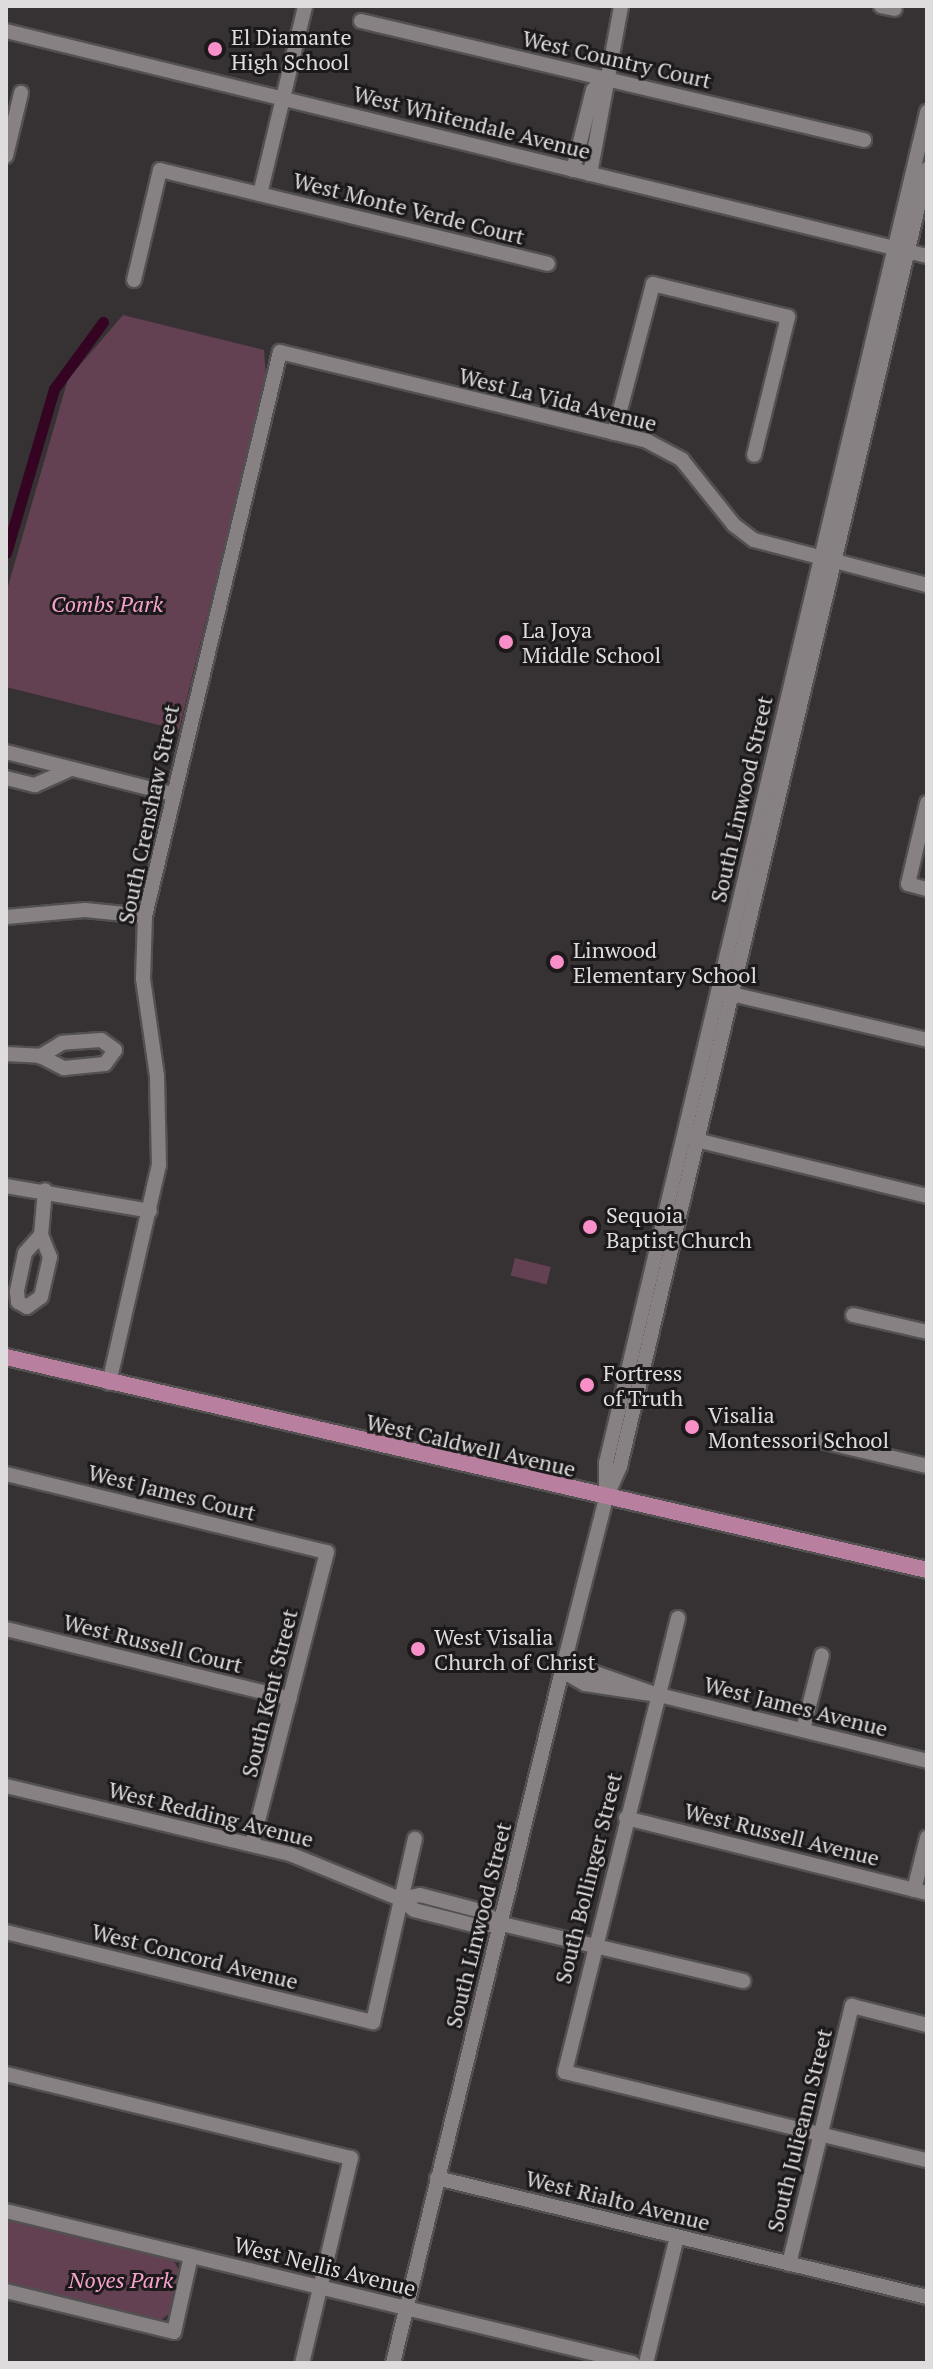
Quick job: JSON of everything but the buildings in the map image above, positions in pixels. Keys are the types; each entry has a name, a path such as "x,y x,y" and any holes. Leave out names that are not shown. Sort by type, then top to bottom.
{"main road":[{"name":"West Caldwell Avenue","path":"6,1357 927,1570"}],"street":[{"path":"260,194 305,6"},
{"path":"590,174 607,95 604,78 621,6"},
{"name":"West Country Court","path":"361,21 864,140"},
{"name":"West Whitendale Avenue","path":"6,31 927,256"},
{"path":"573,170 593,90 604,78"},
{"path":"6,156 21,93"},
{"name":"South Linwood Street","path":"606,1498 606,1463 702,1061 763,856 827,560 901,250 927,112"},
{"name":"South Linwood Street","path":"901,250 927,169"},
{"name":"West Monte Verde Court","path":"134,280 160,170 548,264"},
{"path":"614,433 653,284 788,317 754,455"},
{"name":"West La Vida Avenue","path":"280,352 647,441 682,460 734,525 754,540 927,585"},
{"name":"South Crenshaw Street","path":"109,1383 150,1211 160,1130 143,979 145,916 280,352"},
{"name":"South Linwood Street","path":"393,2363 562,1671 606,1498 620,1466 696,1140 776,743 827,560"},
{"path":"763,856 781,754 776,743"},
{"path":"6,752 172,794"},
{"path":"6,778 35,785 70,770"},
{"path":"927,803 908,884 927,889"},
{"path":"6,917 85,910 145,916"},
{"path":"724,992 927,1040"},
{"path":"6,1054 40,1056"},
{"path":"702,1061 692,1129 696,1140 927,1196"},
{"path":"6,1186 45,1190 150,1211"},
{"path":"41,1235 45,1190"},
{"path":"853,1315 927,1332"},
{"path":"821,1441 927,1466"},
{"name":"West James Court","path":"6,1474 327,1552"},
{"name":"South Kent Street","path":"252,1845 327,1552"},
{"name":"South Bollinger Street","path":"678,1618 655,1694 565,2072 821,2134"},
{"name":"West Russell Court","path":"6,1629 290,1699"},
{"path":"803,1730 822,1655"},
{"name":"West James Avenue","path":"562,1671 590,1671 655,1694 927,1761"},
{"name":"West Redding Avenue","path":"6,1786 290,1854 400,1899 420,1895 481,1911 502,1924 743,1981"},
{"name":"West Russell Avenue","path":"626,1818 920,1891"},
{"path":"920,1891 927,1838"},
{"path":"400,1899 415,1839"},
{"name":"West Concord Avenue","path":"6,1932 373,2022 400,1899"},
{"name":"South Julieann Street","path":"789,2264 852,2006 927,2025"},
{"path":"6,2074 351,2158 302,2363"},
{"path":"821,2134 927,2160"},
{"name":"West Rialto Avenue","path":"437,2178 927,2297"},
{"name":"West Nellis Avenue","path":"6,2211 633,2363"},
{"path":"646,2363 677,2237"},
{"path":"6,2291 174,2332 191,2256"}],"green space":[{"name":"Combs Park","path":"123,315 264,350 266,376 179,730 6,687 6,593 68,379"},
{"path":"515,1258 551,1267 547,1284 511,1275"},
{"name":"Noyes Park","path":"6,2219 173,2259 180,2272 169,2314 158,2322 6,2285"}],"waterway":[{"path":"6,553 54,389 103,322"}],"place":[{"name":"El Diamante High School","path":"215,49"},
{"name":"La Joya Middle School","path":"506,642"},
{"name":"Linwood Elementary School","path":"557,962"},
{"name":"Sequoia Baptist Church","path":"590,1227"},
{"name":"Fortress of Truth","path":"587,1385"},
{"name":"Visalia Montessori School","path":"692,1427"},
{"name":"West Visalia Church of Christ","path":"418,1649"}]}
